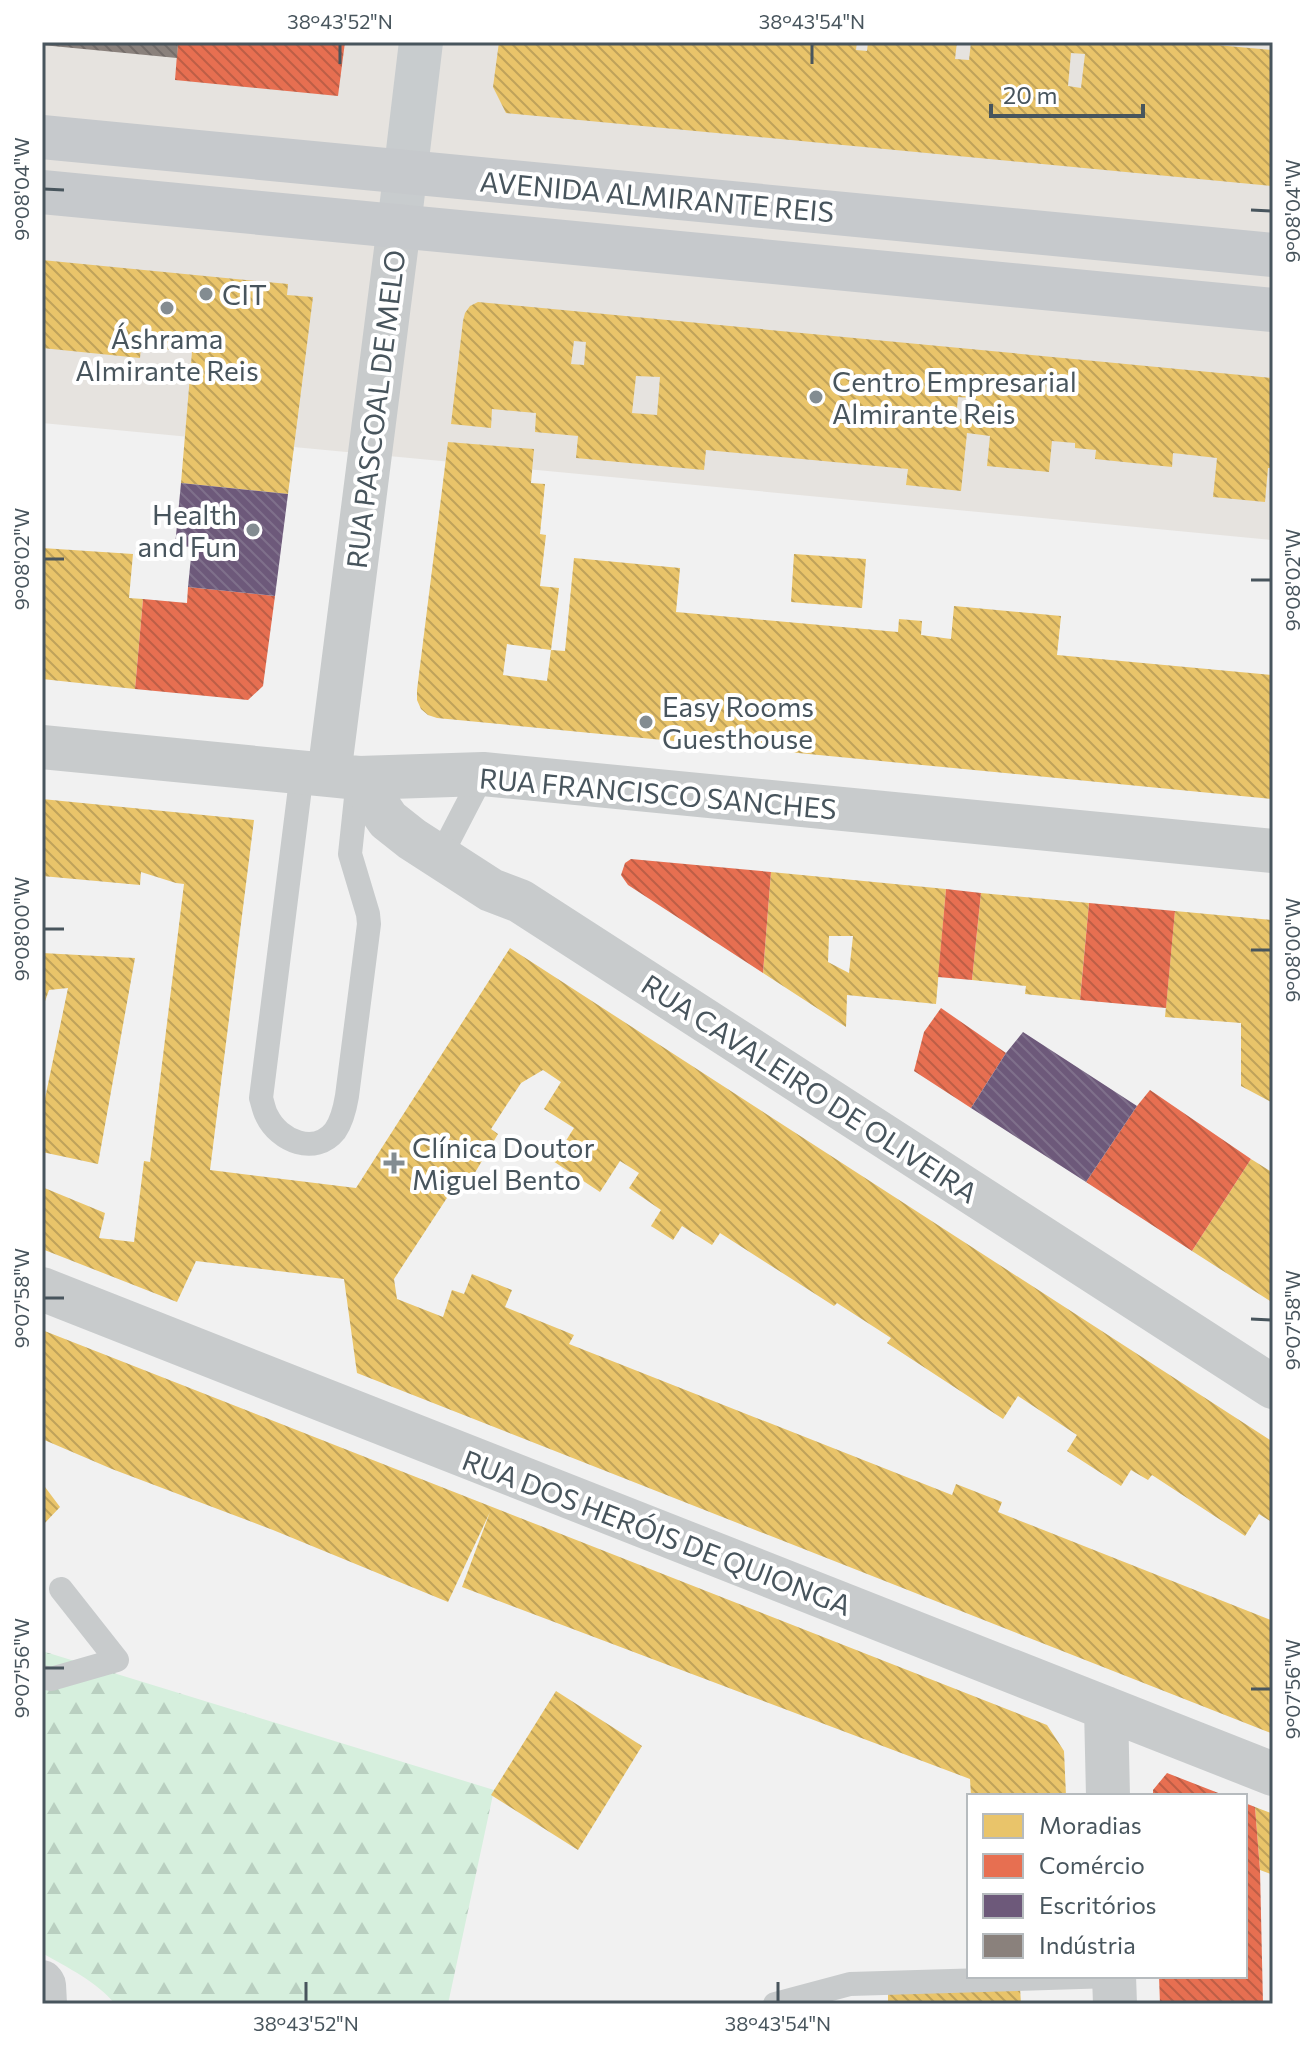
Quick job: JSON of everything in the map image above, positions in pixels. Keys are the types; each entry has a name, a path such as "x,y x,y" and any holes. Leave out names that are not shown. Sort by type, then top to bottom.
{"main road":[{"name":"AVENIDA ALMIRANTE REIS","path":"42,137 1273,255"},
{"name":"AVENIDA ALMIRANTE REIS","path":"42,192 1273,310"}],"street":[{"name":"RUA PASCOAL DE MELO","path":"330,775 421,42"},
{"name":"RUA FRANCISCO SANCHES","path":"42,747 330,775 483,774 1273,851"},
{"name":"RUA CAVALEIRO DE OLIVEIRA","path":"330,775 412,839 491,890 520,901 1273,1387"},
{"name":"RUA DOS HERÓIS DE QUIONGA","path":"42,1289 1273,1774"},
{"path":"1106,1708 1108,1794"},
{"path":"1113,1978 1115,2004"},
{"path":"42,1982 45,2004"}],"lane":[{"path":"440,857 483,774"},
{"path":"330,775 369,924 344,1112 335,1131 316,1144 303,1144 279,1132 267,1117 261,1098 330,775"},
{"path":"42,1677 51,1679 117,1660 61,1589"},
{"path":"775,2004 850,1984 1047,1978"}],"shaded area":[{"path":"42,42 1273,42 1273,540 42,423"}],"green space":[{"path":"42,1651 494,1790 448,2004 115,2004 90,1982 42,1953"}],"building: Moradias":[{"path":"499,42 857,42 856,50 867,51 868,42 957,42 955,59 969,60 971,42 1183,42 1273,50 1273,186 506,113 493,87","holes":["1071,53 1085,54 1081,88 1068,86"]},
{"path":"42,260 288,284 287,295 313,297 288,494 181,483 192,352 141,347 140,358 42,348"},
{"path":"478,302 1273,378 1273,468 1268,468 1265,502 1213,497 1217,458 1173,453 1172,467 1095,459 1096,450 1075,448 1075,443 1052,441 1049,472 987,466 990,436 967,433 961,491 906,485 908,469 706,450 704,470 576,458 578,436 535,432 536,413 492,409 491,428 451,424 463,321 470,306","holes":["574,341 586,342 584,365 571,364","636,376 660,377 657,415 632,413","958,397 970,398 968,420 956,418"]},
{"path":"448,442 534,449 531,483 545,484 540,534 546,535 540,586 559,588 551,650 565,651 574,558 680,568 676,612 898,632 899,619 922,621 921,635 951,639 954,606 1061,616 1057,655 1273,675 1273,799 428,715 417,700 417,690","holes":["507,644 551,650 547,681 503,675"]},
{"path":"42,548 133,554 129,598 143,599 135,689 42,679"},
{"path":"794,554 866,559 862,608 791,602"},
{"path":"42,799 254,820 210,1170 356,1188 510,948 1273,1442 1273,1523 1259,1514 1245,1536 1152,1475 1148,1480 1131,1470 1121,1486 1067,1451 1077,1435 1018,1396 1003,1419 887,1343 891,1338 837,1303 834,1306 720,1233 712,1245 682,1226 673,1240 651,1226 661,1210 629,1188 639,1173 620,1161 600,1192 553,1161 574,1128 544,1109 561,1082 543,1070 521,1083 491,1129 498,1134 467,1186 458,1181 394,1279 397,1299 443,1317 452,1290 464,1294 472,1274 512,1290 505,1307 574,1335 569,1344 952,1495 956,1484 1002,1502 998,1512 1273,1621 1273,1734 357,1373 344,1279 196,1261 177,1302 42,1249 42,1187 105,1213 99,1238 134,1242 144,1161 150,1162 184,884 141,872 140,885 42,876"},
{"path":"771,872 946,889 936,1004 847,995 846,1027 763,973","holes":["829,936 853,936 849,973 828,962"]},
{"path":"981,893 1089,903 1080,1000 1025,994 1026,986 972,980"},
{"path":"1175,911 1273,920 1273,1103 1241,1086 1241,1023 1165,1017"},
{"path":"42,953 135,958 98,1164 42,1152 42,1113 68,988 49,990 42,1010"},
{"path":"1251,1159 1273,1173 1273,1303 1192,1251"},
{"path":"42,1330 1047,1725 1064,1751 1066,1794 971,1794 970,1779 462,1587 490,1512 448,1602 42,1439"},
{"path":"42,1483 60,1507 42,1526"},
{"path":"556,1691 642,1746 578,1850 491,1795"},
{"path":"1255,1807 1273,1814 1273,1875 1260,1870"},
{"path":"1020,1988 1021,2004 888,2004 888,1992"}],"building: Comércio":[{"path":"178,42 345,42 338,96 175,80"},
{"path":"188,587 275,596 263,686 248,700 135,689 143,599 187,603"},
{"path":"631,859 771,872 763,973 628,885 621,875 625,863"},
{"path":"946,889 981,893 972,980 938,977"},
{"path":"1089,903 1175,911 1166,1008 1080,1000"},
{"path":"941,1008 1006,1053 971,1108 914,1071 924,1032"},
{"path":"1150,1090 1251,1159 1192,1251 1086,1182"},
{"path":"1167,1773 1221,1794 1153,1794"},
{"path":"1247,1804 1255,1807 1260,1870 1263,2004 1160,2004 1159,1978 1247,1978"}],"building: Escritórios":[{"path":"181,483 288,494 275,596 188,587 192,547 175,546"},
{"path":"1023,1032 1137,1106 1086,1182 971,1108"}],"building: Indústria":[{"path":"42,42 178,42 177,58 42,45"}],"place":[{"name":"CIT","path":"206,294"},
{"name":"Áshrama Almirante Reis","path":"167,308"},
{"name":"Centro Empresarial Almirante Reis","path":"816,397"},
{"name":"Health and Fun","path":"253,530"},
{"name":"Easy Rooms Guesthouse","path":"646,722"},
{"name":"Clínica Doutor Miguel Bento","path":"394,1163"}]}
